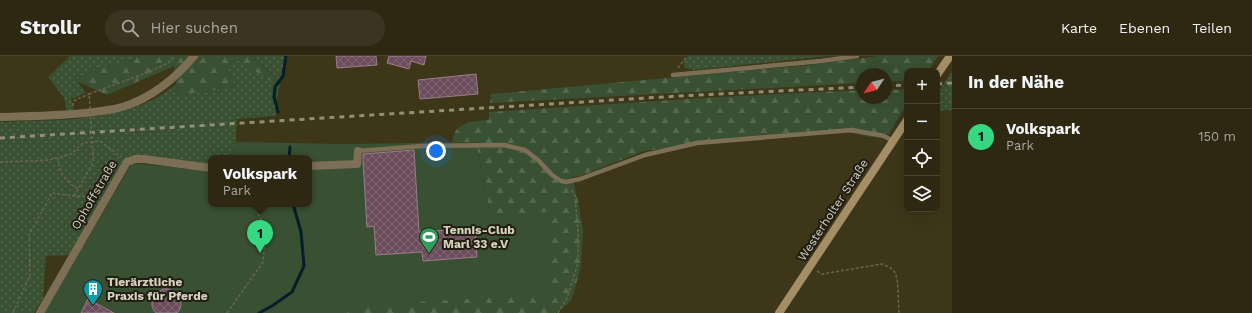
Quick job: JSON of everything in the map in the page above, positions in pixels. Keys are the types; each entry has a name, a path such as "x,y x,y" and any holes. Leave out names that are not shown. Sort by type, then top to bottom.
{"main road":[{"path":"940,71 948,59"},
{"name":"Westerholter Straße","path":"779,313 904,124"}],"street":[{"path":"0,117 75,115 122,107 146,97 170,81 194,56"},
{"path":"312,166 357,164 358,151"},
{"name":"Ophoffstraße","path":"40,313 127,162 135,159 144,159 208,168"}],"lane":[{"path":"673,75 821,61 857,56"},
{"path":"358,151 422,146 504,146 525,150 538,160 552,175 561,181 566,182 580,179 645,156 697,143 852,130 884,136 893,141"}],"path":[{"path":"75,100 149,72 168,63 175,56"},
{"path":"673,75 687,56"},
{"path":"74,196 93,163 89,94"},
{"path":"0,162 49,160 71,154 83,143 100,141 127,162"},
{"path":"58,158 59,168 64,179 78,189"},
{"path":"558,313 567,298 578,263 578,231 575,196 566,182"},
{"path":"14,313 30,275 29,235 52,193 96,197"},
{"path":"227,313 263,262 266,230 254,207"},
{"path":"809,268 822,274 882,264 889,267 895,273 897,279 899,313"}],"green space":[{"path":"70,56 142,56 85,73 76,80 86,93 71,99 74,111 67,112 64,98 48,77"},
{"path":"142,56 251,56 279,80 274,83 237,60 226,67 235,87 178,96 174,66 107,95 76,81 86,72"},
{"path":"251,56 285,56 276,104 276,116 237,119 236,142 231,155 208,155 208,171 145,163 125,163 70,255 46,256 43,299 34,313 0,313 0,122 76,119 114,113 150,101 176,85 178,96 235,87 226,67 237,60 279,79"},
{"path":"688,56 828,56 694,70 684,68 684,61"},
{"path":"879,56 938,56 930,68 904,68 904,81 892,82 892,68 856,68 856,83 490,103 491,94 809,65"},
{"path":"952,71 952,110 940,111 940,89"},
{"path":"904,89 904,109 889,134 870,137 848,132 700,144 644,151 580,176 572,177 583,230 581,267 571,301 556,313 347,313 350,306 490,215 476,142 452,142 458,128 470,122 489,120 489,112 717,97 856,90 856,104 892,104 892,90"},
{"path":"236,142 344,144 476,142 490,215 550,212 552,294 350,306 347,313 44,313 132,163 208,171 208,207 312,207 312,155 231,155"}],"building":[{"path":"336,56 376,56 377,65 337,68"},
{"path":"389,56 426,56 424,65 411,61 409,69 387,63"},
{"path":"476,74 478,94 420,99 418,80"},
{"path":"414,150 419,232 475,228 477,257 423,261 422,252 376,255 374,226 367,227 363,154"},
{"path":"163,289 173,291 180,299 180,309 177,313 156,313 154,311 152,300 154,295"},
{"name":"Tierärztliche Praxis für Pferde","path":"88,299 114,313 81,313"}],"waterway":[{"path":"278,112 274,97 275,87 283,76 286,56"},
{"path":"289,155 290,147"},
{"path":"259,313 292,292 304,266 301,232 294,207"}],"railway":[{"path":"940,84 952,83"},
{"path":"892,86 904,85"},
{"path":"0,138 679,96 856,87"}],"place":[{"name":"Volkspark","path":"260,253"},
{"name":"Tennis-Club Marl 33 e.V","path":"429,254"},
{"name":"Tierärztliche Praxis für Pferde","path":"93,306"}]}
